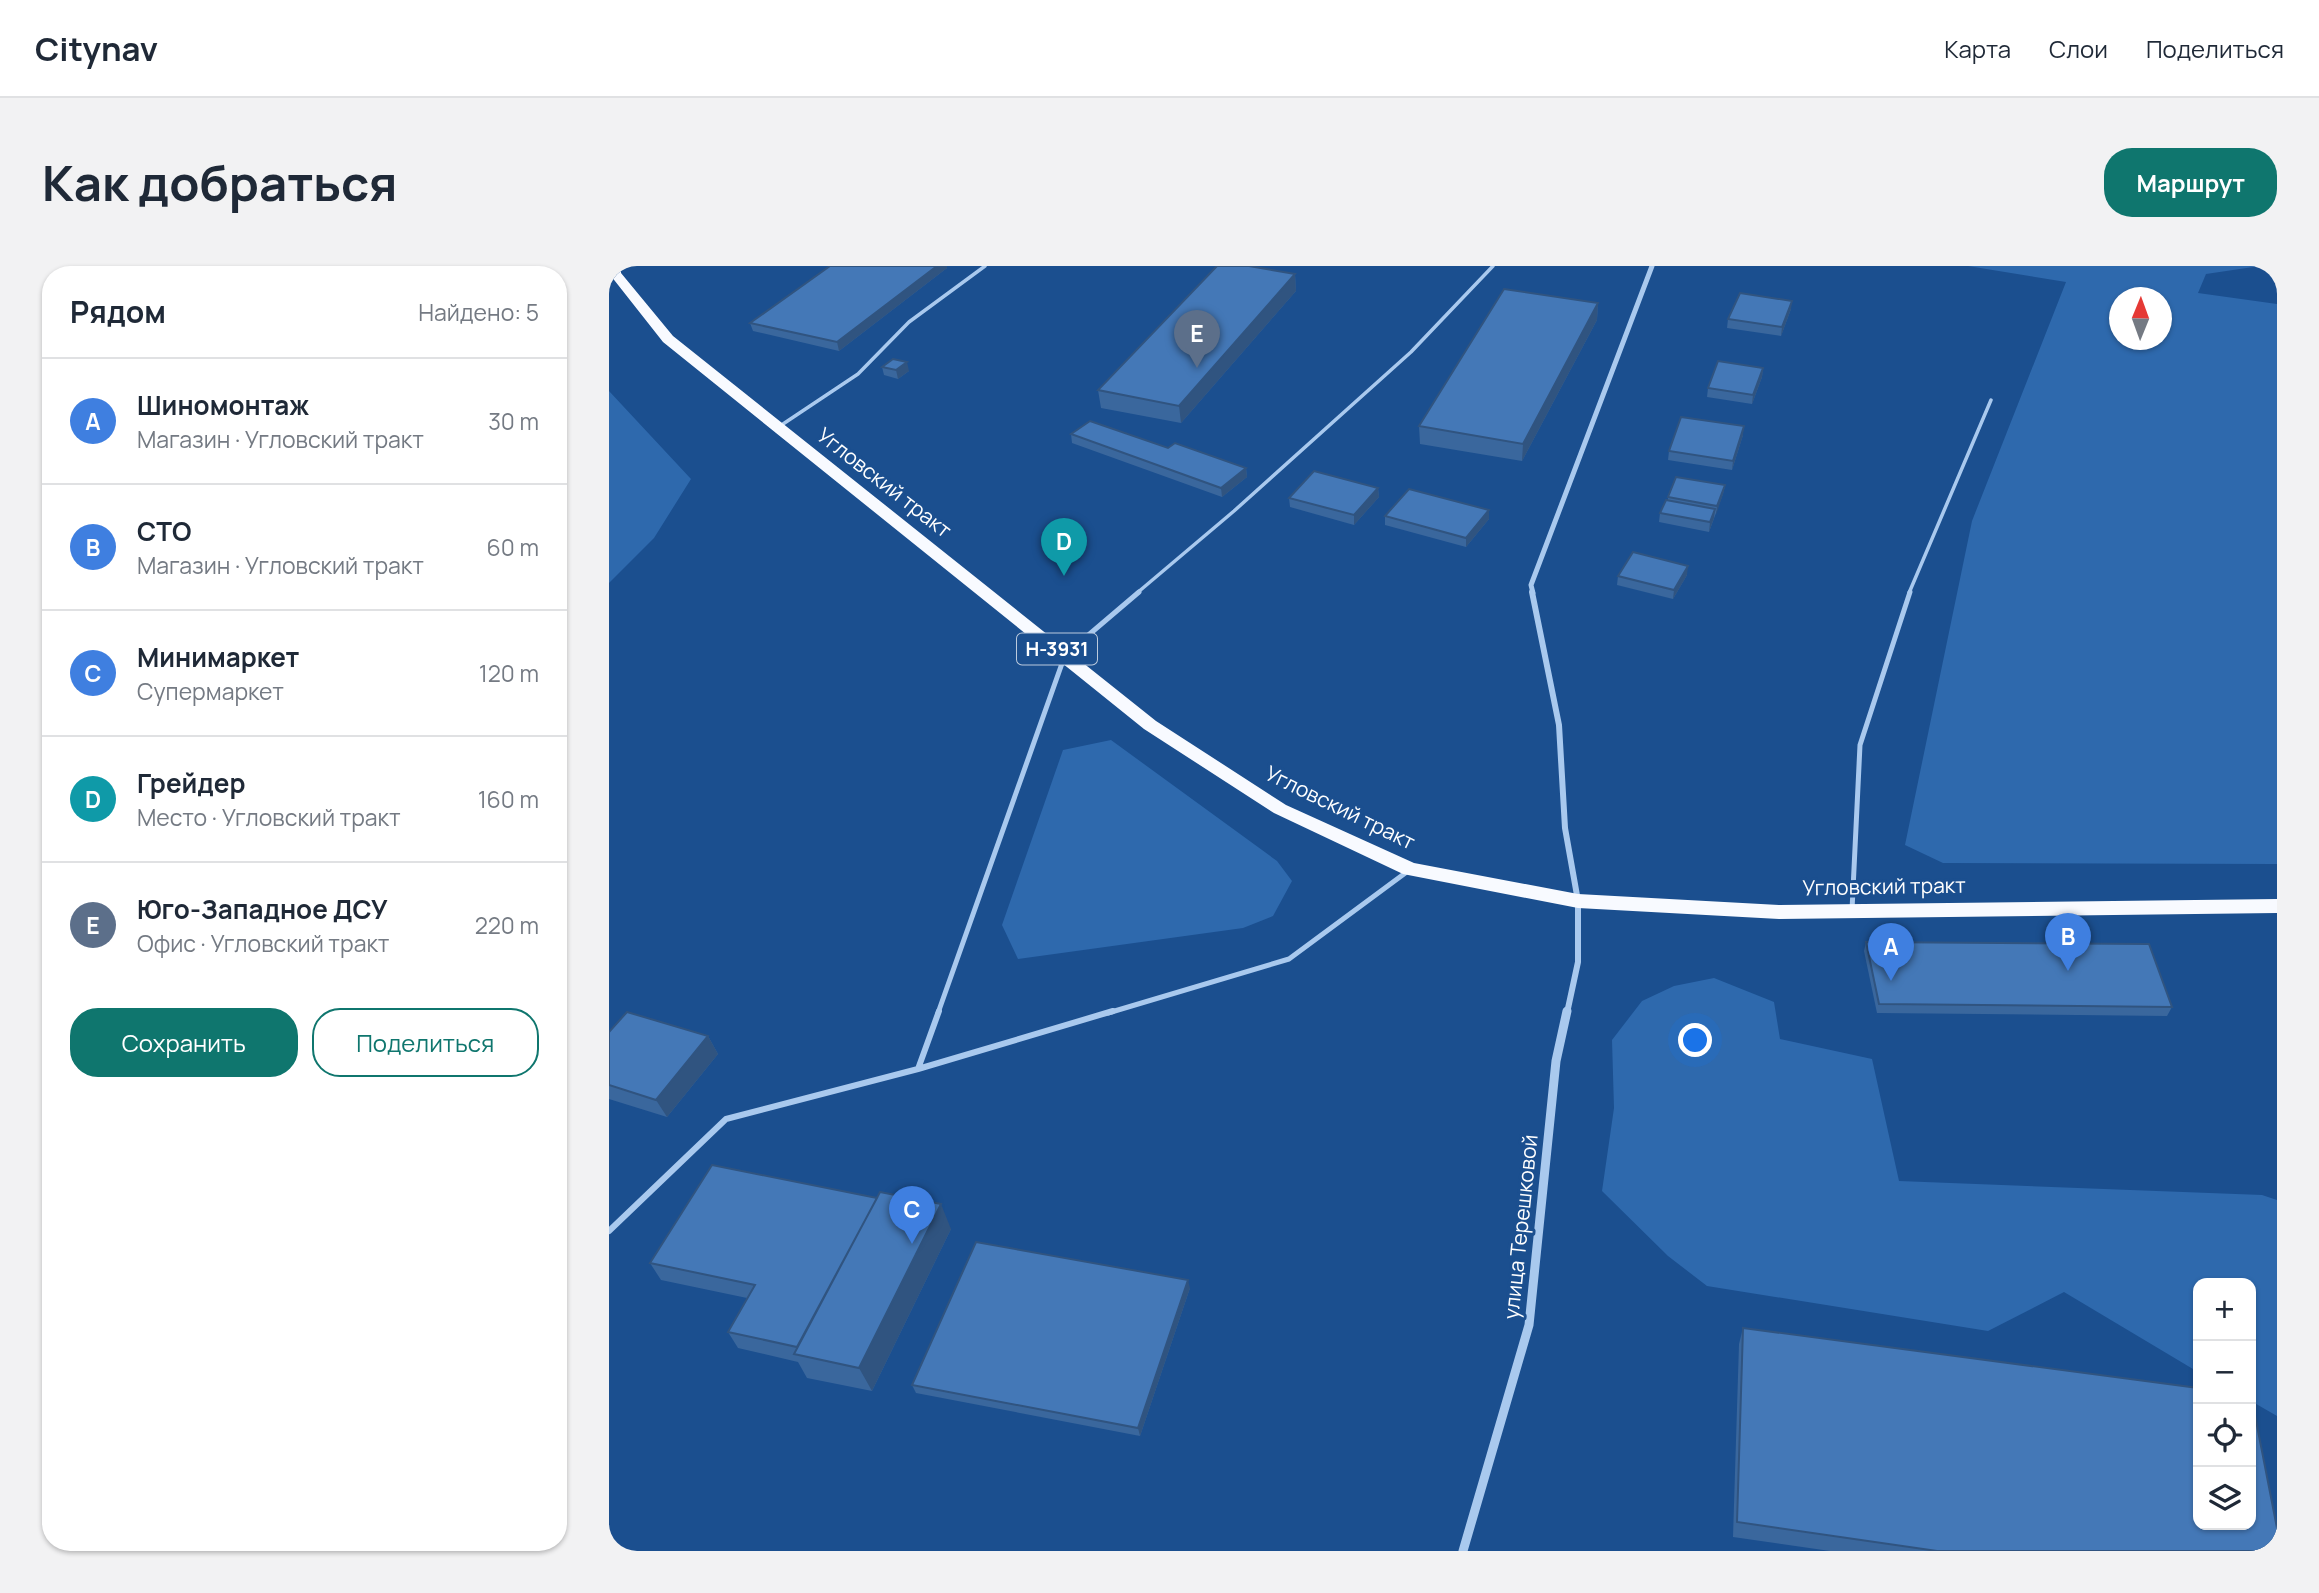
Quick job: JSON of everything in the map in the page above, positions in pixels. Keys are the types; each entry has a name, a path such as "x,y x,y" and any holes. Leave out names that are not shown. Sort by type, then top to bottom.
{"highway":[{"name":"Угловский тракт","path":"615,266 615,274 668,339 1150,725 1280,809 1410,869 1578,901 1779,912 2277,906"}],"street":[{"name":"улица Терешковой","path":"1463,1551 1529,1325 1556,1061 1578,962 1578,901 1565,828 1559,725 1531,585 1651,266"}],"lane":[{"path":"777,428 859,374 909,322 985,266"},
{"path":"918,1069 1065,655 1234,511 1411,352 1493,266"},
{"path":"1852,910 1860,745 1909,594 1991,400"},
{"path":"609,1231 726,1119 918,1069 1289,960 1410,869"}],"shaded area":[{"path":"1968,266 2260,266 2206,274 2198,293 2277,304 2277,864 1943,863 1905,845 1972,521 2066,282"},
{"path":"609,391 691,479 654,538 609,583"},
{"path":"1111,740 1277,861 1292,881 1273,916 1243,928 1018,959 1002,925 1063,750"},
{"path":"1714,978 1774,1002 1780,1039 1872,1059 1899,1181 2262,1195 2277,1200 2277,1416 2256,1404 2256,1278 2193,1278 2193,1369 2064,1292 1988,1331 1707,1286 1668,1256 1602,1191 1614,1108 1612,1040 1642,1001 1674,986"}],"building":[{"path":"830,266 937,266 837,342 750,323"},
{"path":"1217,266 1249,266 1295,274 1179,406 1098,390"},
{"path":"1504,289 1598,303 1523,444 1419,426"},
{"path":"1740,293 1792,301 1782,327 1728,319"},
{"path":"893,359 907,362 896,370 882,367"},
{"path":"1718,361 1763,368 1753,395 1708,388"},
{"path":"1681,417 1744,426 1733,461 1669,451"},
{"path":"1090,421 1168,448 1175,443 1246,468 1221,488 1071,434"},
{"path":"1314,471 1378,488 1354,515 1289,498"},
{"path":"1676,477 1725,485 1717,506 1668,497"},
{"path":"1409,489 1489,510 1466,538 1385,516"},
{"path":"1666,500 1715,509 1710,522 1660,513"},
{"path":"1633,552 1688,566 1674,590 1618,576"},
{"path":"1866,942 2149,944 2172,1007 1879,1004"},
{"path":"627,1012 708,1036 656,1100 609,1085 609,1032"},
{"path":"712,1165 877,1198 797,1347 728,1332 755,1285 650,1263"},
{"path":"880,1192 941,1204 859,1368 794,1354"},
{"path":"976,1242 1188,1280 1138,1428 912,1385"},
{"path":"1743,1328 2193,1387 2193,1530 2256,1530 2256,1421 2277,1528 2277,1551 1937,1551 1737,1522"}],"place":[{"name":"Юго-Западное ДСУ","path":"1197,368"},
{"name":"Грейдер","path":"1064,576"},
{"name":"СТО","path":"2068,971"},
{"name":"Шиномонтаж","path":"1891,981"},
{"name":"Минимаркет","path":"912,1244"}]}
